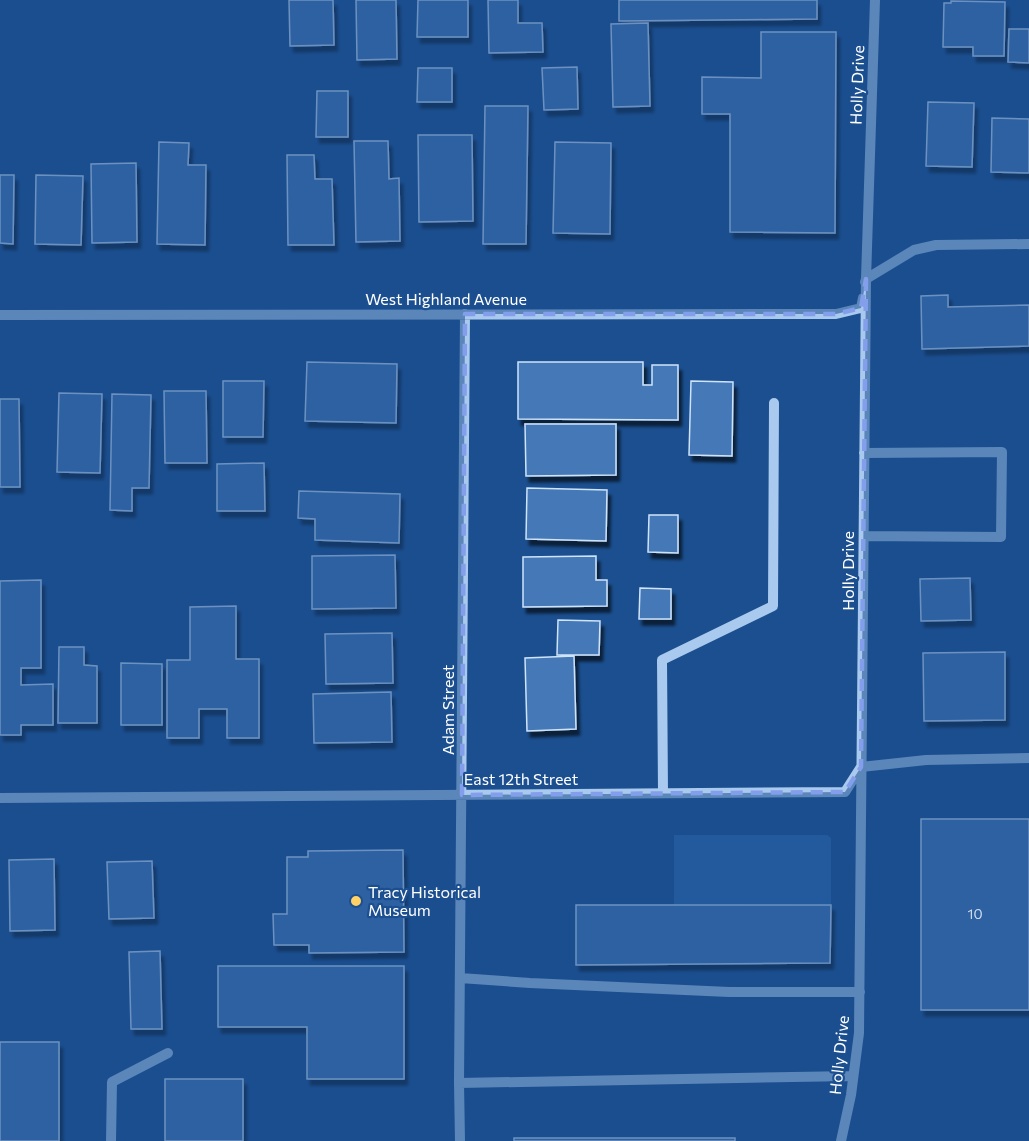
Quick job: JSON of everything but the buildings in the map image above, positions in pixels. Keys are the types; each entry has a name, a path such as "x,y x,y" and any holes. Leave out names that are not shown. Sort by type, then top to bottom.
{"street":[{"name":"Holly Drive","path":"841,1141 851,1095 859,1033 866,279 875,0"},
{"path":"866,279 914,250 936,245 1029,244"},
{"name":"West Highland Avenue","path":"0,315 836,314 861,308 866,279"},
{"name":"Adam Street","path":"460,1141 465,314"},
{"path":"663,793 662,660 773,606 774,403"},
{"path":"864,453 1002,452 1001,537 864,536"},
{"path":"861,767 926,760 1029,758"},
{"name":"East 12th Street","path":"0,798 844,792 861,767"},
{"path":"460,978 729,992 860,992"},
{"path":"111,1141 112,1082 168,1053"},
{"path":"459,1083 853,1076"}],"highlighted area":[{"path":"866,279 861,767 845,792 462,795 465,314 836,314 861,308"}],"shaded area":[{"path":"674,835 827,835 831,838 831,904 674,905"}],"place":[{"name":"Tracy Historical Museum","path":"356,901"}]}
